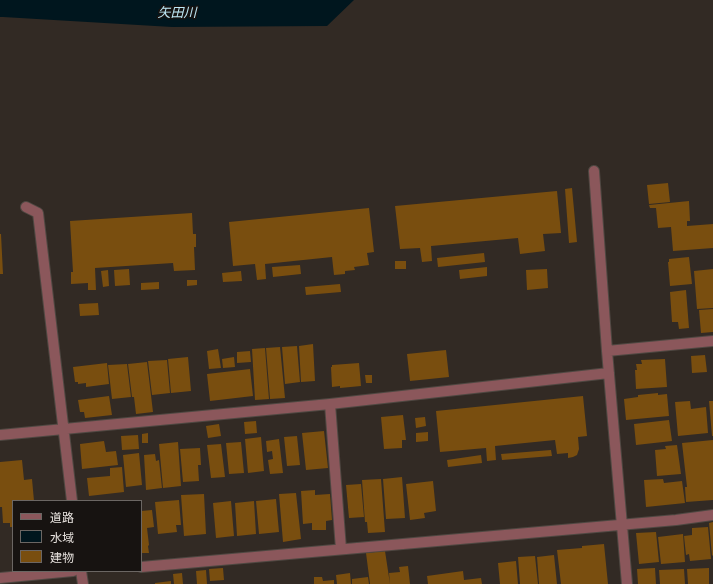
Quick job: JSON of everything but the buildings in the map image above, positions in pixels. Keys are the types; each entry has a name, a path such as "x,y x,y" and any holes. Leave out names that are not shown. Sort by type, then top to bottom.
{"street":[{"path":"594,171 607,351 627,584"},
{"path":"26,207 38,213 72,500"},
{"path":"607,351 713,341"},
{"path":"0,436 330,404 609,373"},
{"path":"330,404 341,549"},
{"path":"142,568 676,520 713,515"},
{"path":"0,578 63,572"},
{"path":"81,572 83,584"}],"water":[{"name":"矢田川","path":"0,0 354,0 327,26 172,27 0,17"}]}
